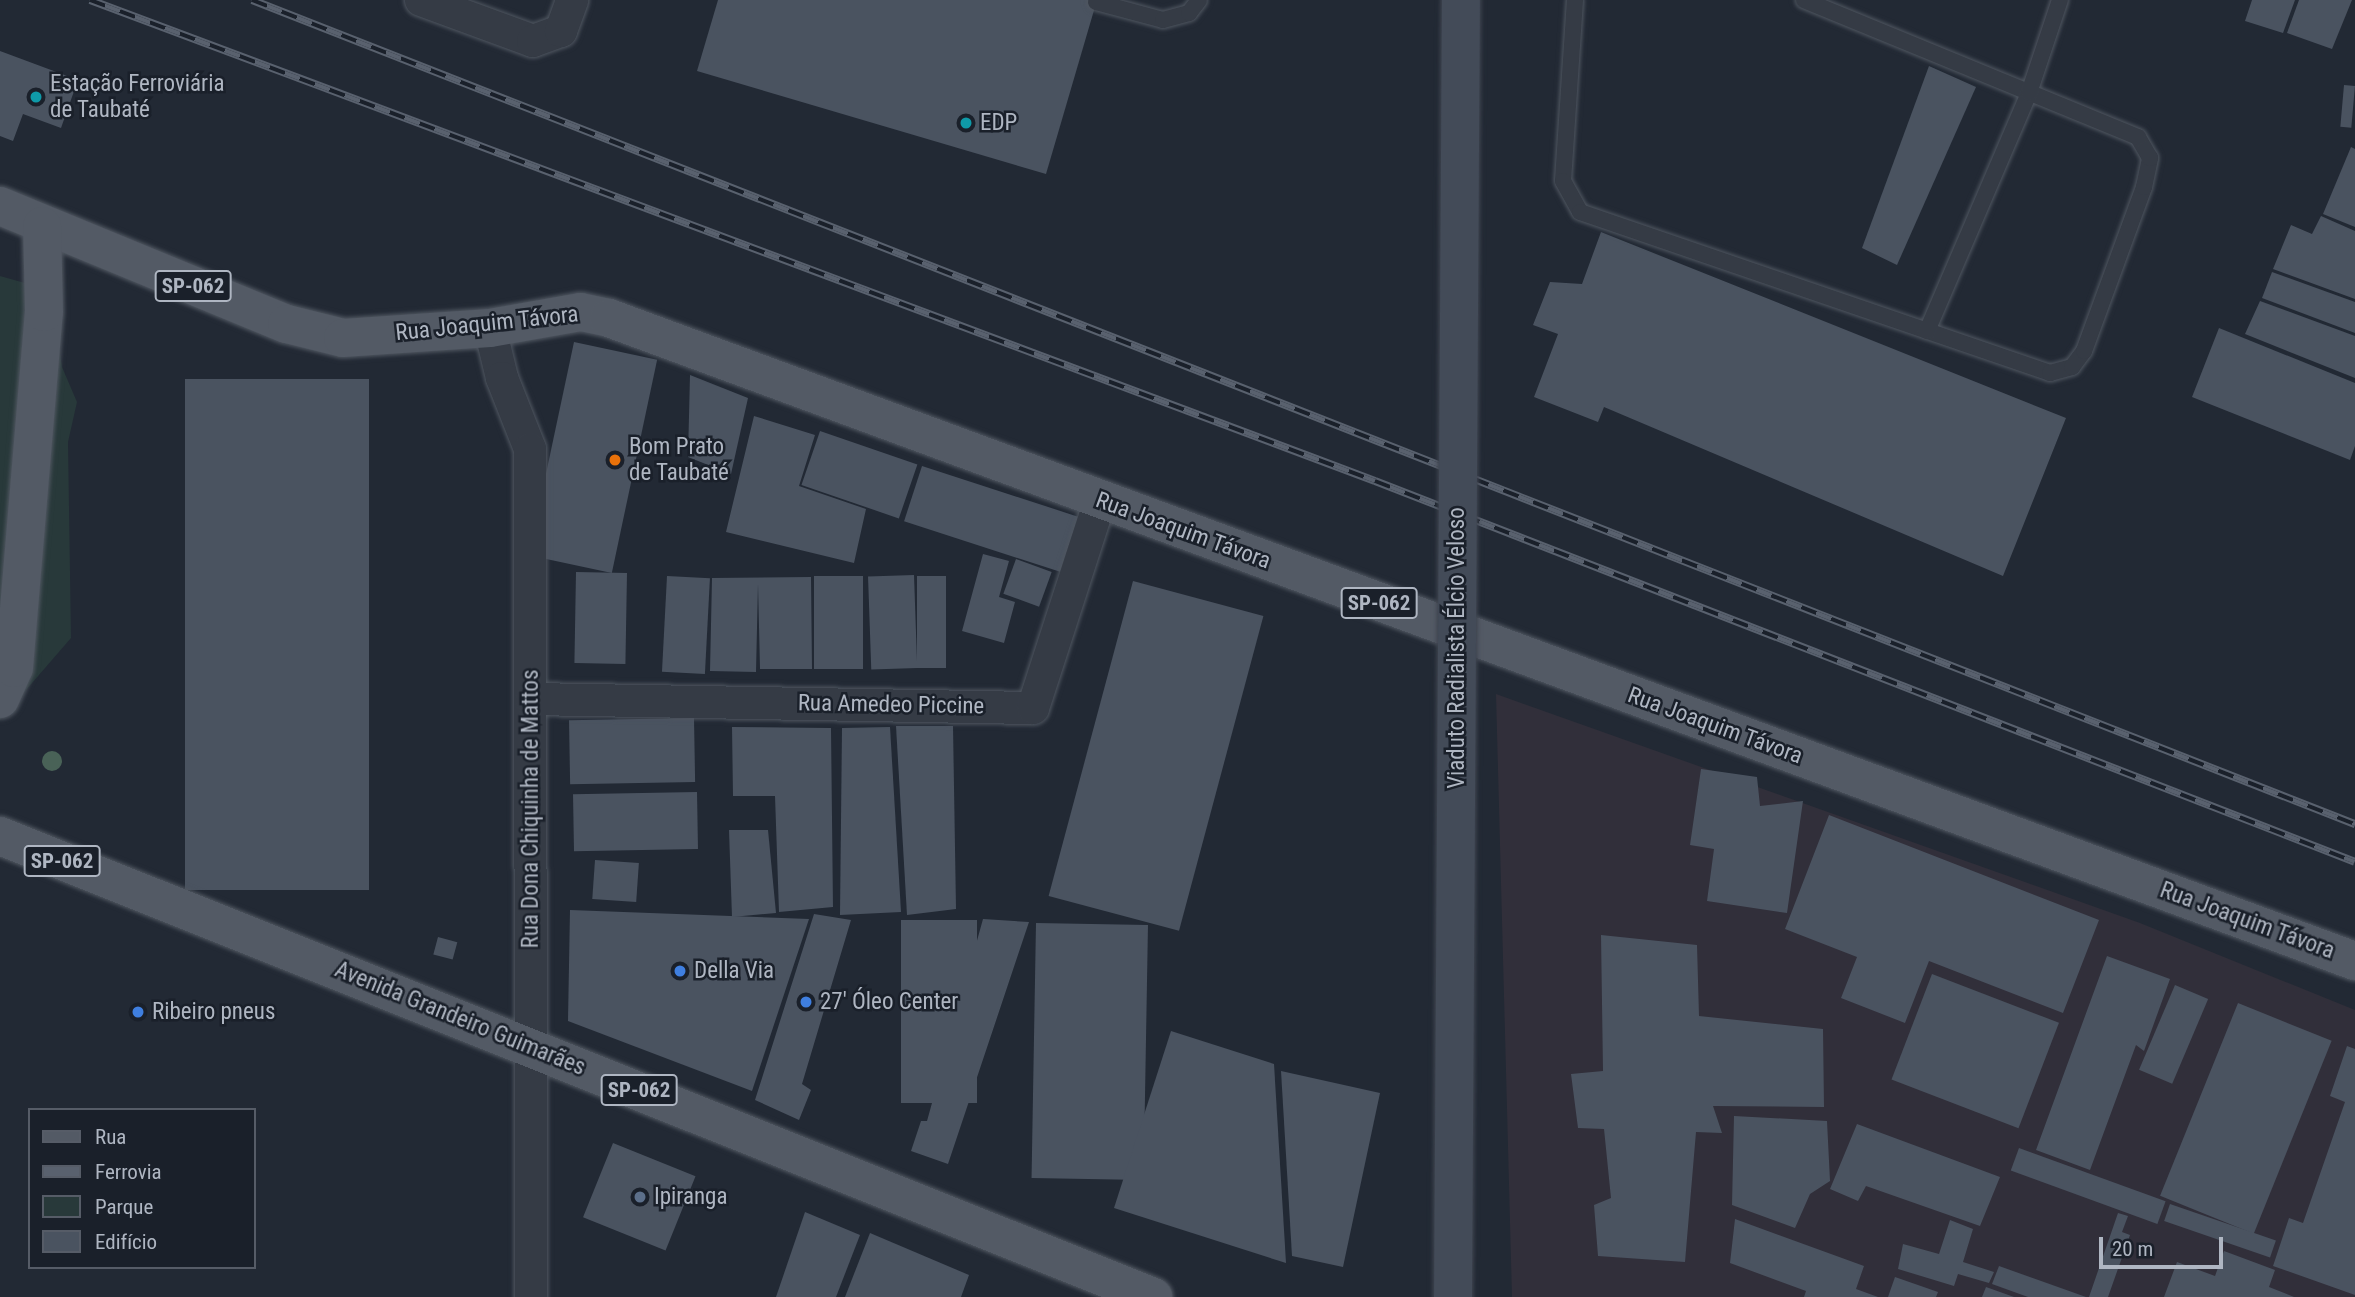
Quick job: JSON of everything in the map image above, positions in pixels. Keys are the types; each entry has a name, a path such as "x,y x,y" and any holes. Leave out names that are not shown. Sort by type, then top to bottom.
{"main road":[{"name":"Viaduto Radialista Élcio Veloso","path":"1453,1297 1461,0"},
{"name":"Rua Joaquim Távora","path":"0,206 42,226 287,324 343,338 490,328 581,312 609,318 2355,961"},
{"path":"0,699 14,668 44,312 42,226"},
{"name":"Avenida Grandeiro Guimarães","path":"0,836 1153,1297"}],"street":[{"path":"421,0 533,41 561,31 572,0"},
{"name":"Rua Dona Chiquinha de Mattos","path":"490,328 502,378 530,449 531,1297"},
{"name":"Rua Amedeo Piccine","path":"531,699 1034,708 1100,501"}],"lane":[{"path":"1096,2 1163,20 1189,13 1199,0"},
{"path":"1575,0 1563,181 1580,212 2050,373 2071,367 2084,351 2144,187 2150,158 2138,137 1804,0"},
{"path":"1927,331 2029,93 2060,0"}],"shaded area":[{"path":"1496,694 2140,923 2355,1010 2355,1297 1512,1297"}],"green space":[{"path":"0,276 32,285 56,328 62,367 77,402 68,442 71,638 0,720"}],"building":[{"name":"EDP","path":"718,0 1097,0 1046,174 697,71"},
{"path":"2252,0 2295,0 2283,33 2245,21"},
{"path":"2299,0 2352,0 2332,49 2287,33"},
{"name":"Estação Ferroviária de Taubaté","path":"0,51 78,80 61,128 23,114 13,141 0,136"},
{"path":"1929,66 1976,87 1897,265 1862,248"},
{"path":"2344,85 2355,86 2351,128 2340,127"},
{"path":"2351,147 2355,149 2355,227 2323,214"},
{"path":"2321,216 2355,231 2355,299 2273,269 2291,225 2312,234"},
{"path":"1601,232 2066,418 2003,576 1604,407 1598,422 1534,397 1558,334 1533,325 1550,282 1582,284"},
{"path":"2272,272 2355,302 2355,333 2262,298"},
{"path":"2260,301 2355,336 2355,378 2245,334"},
{"path":"2219,328 2355,383 2355,446 2350,460 2192,397"},
{"name":"Bom Prato de Taubaté","path":"574,342 657,360 612,573 529,555"},
{"path":"690,375 748,398 731,474 688,457"},
{"path":"185,379 369,379 369,890 185,890"},
{"path":"754,416 815,435 799,486 866,509 854,563 726,532"},
{"path":"820,431 917,465 899,518 801,485"},
{"path":"922,466 1078,517 1060,572 904,521"},
{"path":"983,554 1009,561 999,597 1015,602 1004,643 962,631"},
{"path":"1016,559 1052,572 1039,607 1003,594"},
{"path":"576,572 627,573 625,664 574,663"},
{"path":"914,575 917,668 871,670 868,577"},
{"path":"667,576 710,578 705,674 662,672"},
{"path":"814,576 863,576 863,669 814,669"},
{"path":"917,576 946,576 946,668 917,668"},
{"path":"811,577 812,669 760,669 758,584 756,672 710,671 712,578"},
{"path":"1133,581 1263,616 1179,931 1049,896"},
{"path":"694,718 695,782 570,784 569,720"},
{"path":"896,726 953,726 956,909 907,915"},
{"path":"732,727 831,728 833,907 779,912 775,796 733,796"},
{"path":"890,727 901,912 840,915 842,728"},
{"path":"1701,769 1757,777 1760,806 1803,801 1787,913 1707,901 1714,849 1690,845"},
{"path":"697,792 698,849 574,851 573,794"},
{"path":"1829,815 2099,920 2063,1013 1929,961 1905,1023 1841,998 1857,957 1785,929"},
{"path":"729,830 768,830 776,913 732,917"},
{"path":"595,860 639,863 636,902 592,899"},
{"name":"Della Via","path":"570,910 809,919 752,1091 568,1021"},
{"name":"27' Óleo Center","path":"814,914 851,920 802,1084 811,1090 799,1120 755,1100"},
{"path":"983,919 1029,922 948,1164 911,1151 921,1121 927,1121"},
{"path":"901,920 977,920 977,1103 901,1103"},
{"path":"1036,923 1148,925 1144,1180 1032,1178"},
{"path":"1601,935 1697,945 1699,1016 1823,1029 1824,1107 1713,1106 1722,1133 1696,1132 1685,1262 1598,1256 1594,1205 1611,1198 1604,1129 1578,1128 1571,1074 1603,1071"},
{"path":"438,937 457,942 453,960 433,954"},
{"path":"2107,956 2170,979 2144,1051 2136,1045 2090,1170 2036,1150"},
{"path":"1932,974 2059,1023 2018,1128 1892,1079"},
{"path":"2175,985 2208,999 2172,1084 2139,1070"},
{"path":"2238,1003 2332,1041 2254,1234 2160,1196"},
{"path":"1171,1031 1274,1064 1286,1263 1114,1208"},
{"path":"2347,1046 2355,1049 2355,1295 2273,1266 2289,1218 2303,1223 2345,1102 2330,1096"},
{"path":"1281,1071 1380,1093 1343,1267 1292,1256"},
{"path":"1734,1116 1827,1121 1830,1181 1810,1194 1795,1228 1732,1205"},
{"path":"1857,1124 2000,1177 1980,1226 1866,1186 1858,1201 1830,1189"},
{"name":"Ipiranga","path":"613,1143 696,1176 666,1251 583,1217"},
{"path":"2019,1148 2166,1201 2157,1224 2011,1171"},
{"path":"2170,1204 2276,1240 2270,1257 2164,1221"},
{"path":"805,1212 860,1235 836,1297 776,1297"},
{"path":"2118,1213 2128,1216 2122,1232 2130,1235 2108,1297 2089,1297"},
{"path":"1735,1219 1864,1266 1856,1289 1878,1297 1804,1297 1806,1291 1730,1263"},
{"path":"1950,1220 1973,1229 1963,1262 1994,1272 1989,1283 1958,1274 1954,1286 1898,1269 1903,1244 1939,1254"},
{"path":"870,1233 969,1275 961,1297 845,1297"},
{"path":"2224,1251 2275,1270 2269,1287 2294,1297 2164,1297 2177,1262 2215,1276"},
{"path":"1999,1266 2086,1297 2028,1297 1992,1284"},
{"path":"1895,1277 1938,1292 1936,1297 1888,1297"},
{"path":"1986,1287 2014,1297 1982,1297"}],"railway":[{"path":"90,0 1375,481 2355,862"},
{"path":"252,0 2355,824"}],"place":[{"name":"Estação Ferroviária de Taubaté","path":"36,97"},
{"name":"EDP","path":"966,123"},
{"name":"Bom Prato de Taubaté","path":"615,460"},
{"name":"Della Via","path":"680,971"},
{"name":"27' Óleo Center","path":"806,1002"},
{"name":"Ribeiro pneus","path":"138,1012"},
{"name":"Ipiranga","path":"640,1197"}]}
